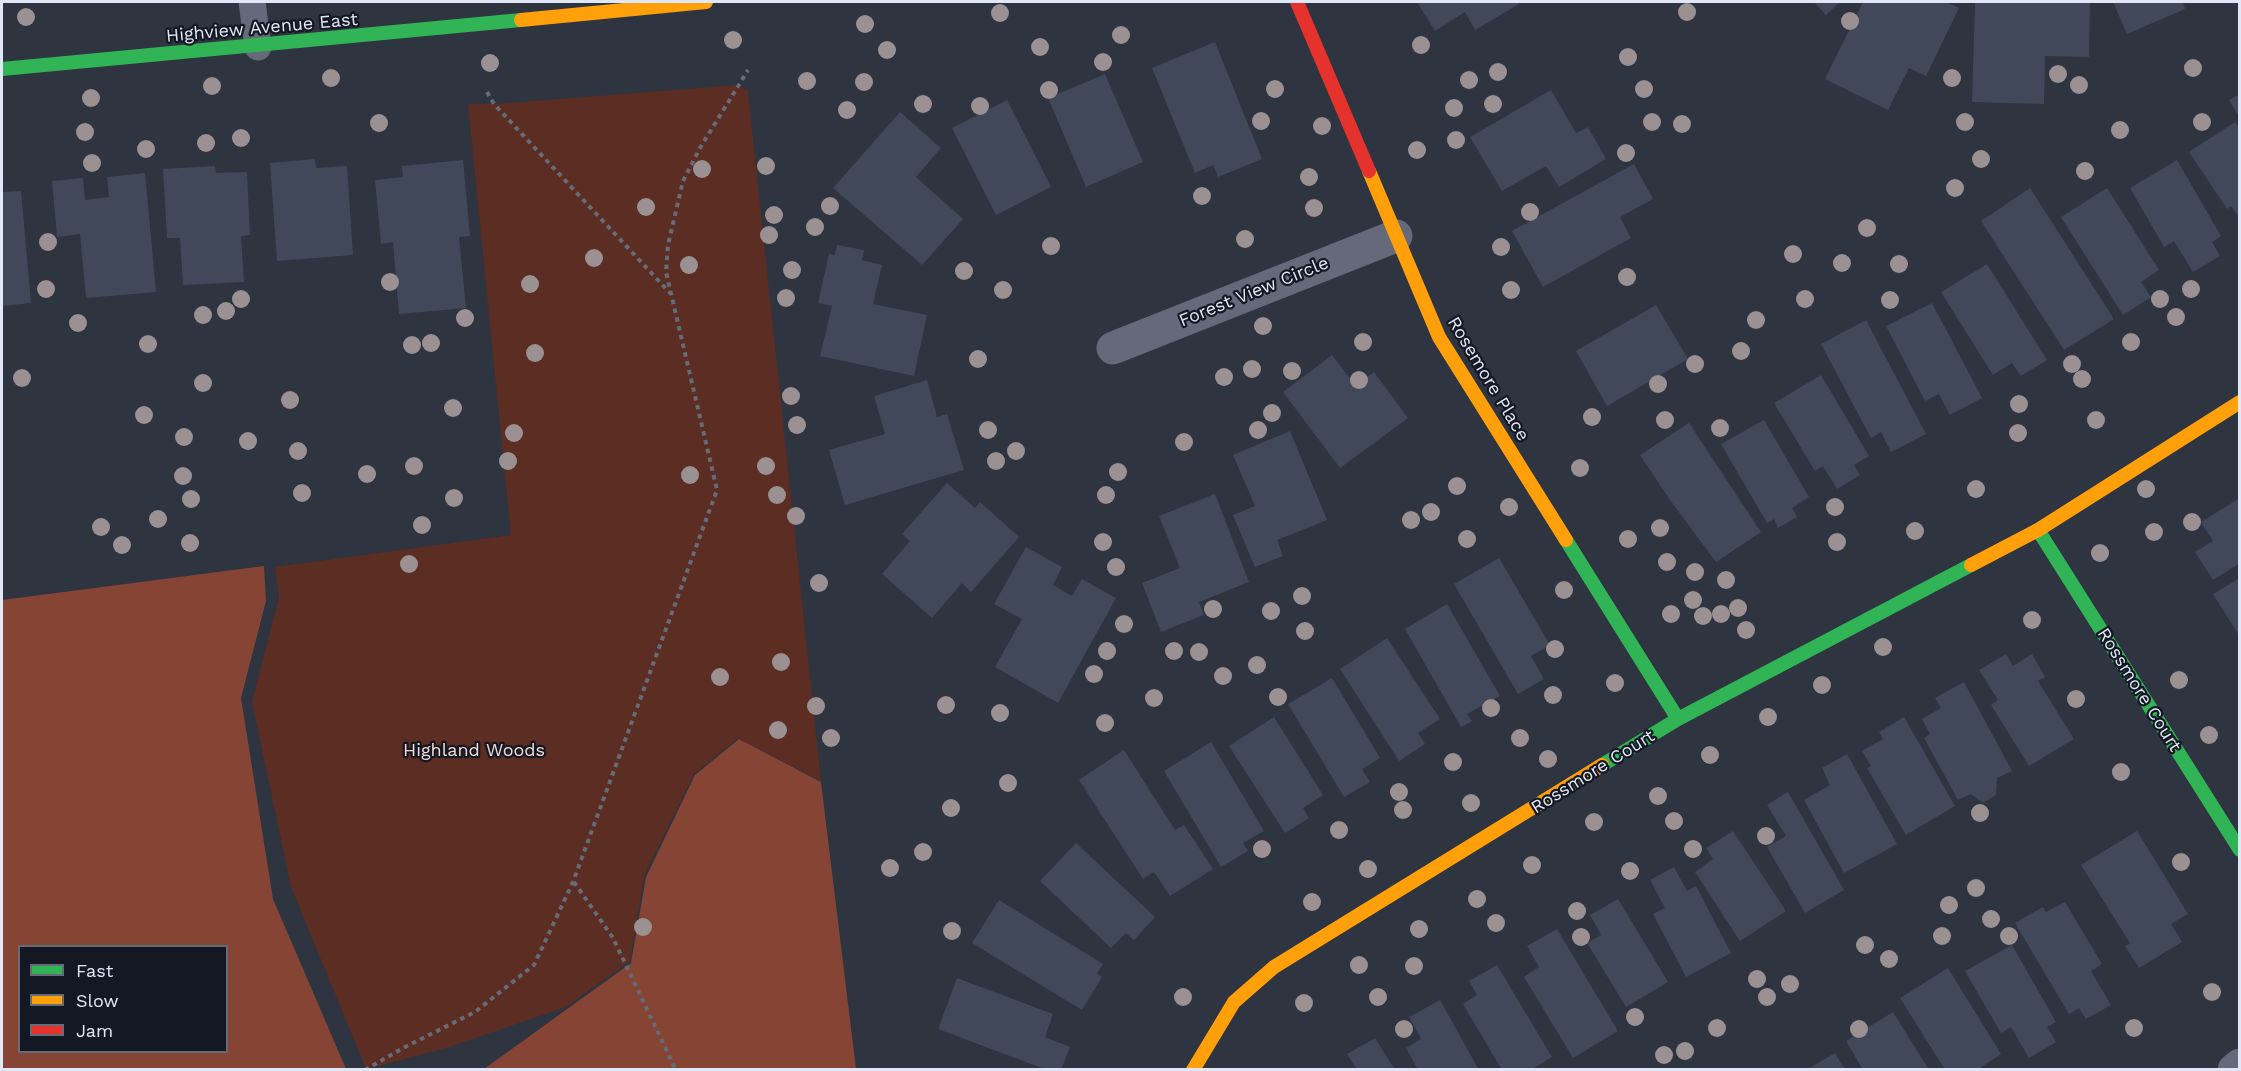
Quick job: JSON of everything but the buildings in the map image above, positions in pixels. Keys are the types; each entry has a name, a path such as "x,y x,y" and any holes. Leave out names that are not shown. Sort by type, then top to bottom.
{"street":[{"name":"Highview Avenue East","path":"2,69 258,47 706,2"},
{"name":"Rosemore Place","path":"1297,2 1439,337 1678,719"},
{"name":"Forest View Circle","path":"1113,348 1396,236"},
{"name":"Rossmore Court","path":"1194,1070 1234,1002 1274,968 1678,719 2037,530 2240,402"},
{"name":"Rossmore Court","path":"2037,530 2240,850"},
{"path":"2234,1070 2240,1065"}],"lane":[{"path":"252,2 258,47"}],"path":[{"path":"365,1070 475,1012 534,965 573,882 717,490 666,272 668,245 683,181 700,148 748,70"},
{"path":"487,92 495,104 671,294"},
{"path":"573,882 613,938 675,1070"}],"green space":[{"name":"Highland Woods","path":"738,85 748,91 821,781 738,738 694,774 644,876 630,961 566,1007 447,1048 366,1069 291,887 252,702 279,597 275,567 511,535 468,104 495,104"}],"shaded area":[{"path":"264,566 266,601 241,698 273,899 346,1069 2,1069 2,600"},
{"path":"739,739 821,782 856,1069 484,1069 631,963 646,877 695,775"}],"traffic: fast":[{"path":"2,69 521,20"},
{"path":"2038,530 2240,850"},
{"path":"1566,540 1678,719"},
{"path":"1602,765 1678,719 1971,565"}],"traffic: slow":[{"path":"521,20 706,2"},
{"path":"1369,171 1439,337 1566,540"},
{"path":"1971,565 2038,530 2240,402"},
{"path":"1193,1070 1234,1002 1274,967 1602,765"}],"traffic: jam":[{"path":"1297,2 1369,171"}]}
